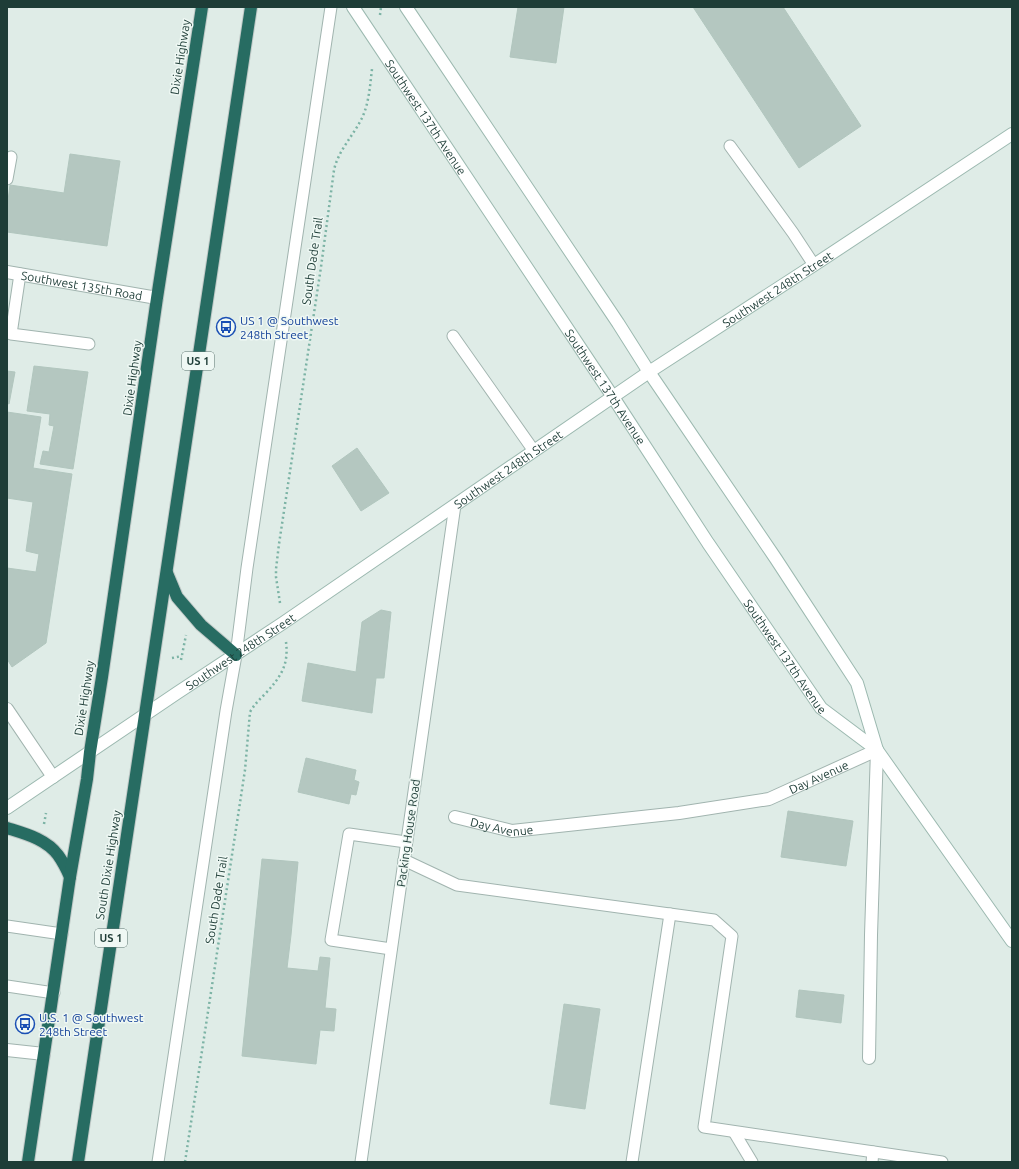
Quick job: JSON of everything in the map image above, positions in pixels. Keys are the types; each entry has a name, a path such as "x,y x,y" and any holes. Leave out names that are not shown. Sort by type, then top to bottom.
{"highway":[{"name":"Dixie Highway","path":"90,752 157,298 202,7"},
{"name":"US 1","path":"146,715 251,7"},
{"path":"166,573 177,597 201,625 236,654"},
{"name":"South Dixie Highway","path":"78,1162 146,715"},
{"path":"28,1162 70,877 87,780 90,752"},
{"path":"7,828 42,841 51,848 59,856 70,877"}],"street":[{"name":"Southwest 137th Avenue","path":"353,7 708,542 821,708 877,750 1012,941"},
{"name":"Southwest 137th Avenue","path":"406,7 776,559 857,683 877,750"},
{"name":"Southwest 248th Street","path":"7,808 289,619 650,372 1012,134"},
{"name":"Southwest 135th Road","path":"7,272 157,298"},
{"path":"7,709 53,777"},
{"name":"Day Avenue","path":"455,816 512,831 679,813 769,799 877,750"},
{"path":"869,1058 871,928 877,750"},
{"path":"7,1050 44,1054"}],"lane":[{"path":"158,1162 236,654 247,568 331,7"},
{"path":"730,146 793,233 814,265"},
{"path":"7,179 11,157"},
{"path":"20,274 9,334 90,344"},
{"path":"453,336 534,451"},
{"name":"Packing House Road","path":"361,1162 455,505"},
{"path":"392,949 330,940 349,834 406,842"},
{"path":"404,860 456,885 714,920 732,936 704,1127 872,1157 942,1162"},
{"path":"632,1162 670,914"},
{"path":"7,926 62,934"},
{"path":"7,986 54,993"},
{"path":"734,1132 752,1162"}],"path":[{"name":"South Dade Trail","path":"278,584 276,569 281,525 321,267 334,170 339,156 364,112 373,66"},
{"path":"181,660 187,629"},
{"name":"South Dade Trail","path":"185,1162 245,770 250,712 255,704 281,675 284,668 287,651"},
{"path":"172,658 182,656"}],"building":[{"path":"518,7 564,7 556,63 510,57"},
{"path":"693,7 783,7 861,126 799,168"},
{"path":"70,154 120,161 107,246 7,232 7,208 10,185 64,193"},
{"path":"34,366 88,372 73,469 40,464 43,451 49,452 54,426 49,425 50,414 27,411"},
{"path":"7,371 15,372 9,404 7,403"},
{"path":"7,412 41,417 33,468 72,474 46,643 12,667 7,659 7,568 36,572 39,554 26,551 33,502 7,498"},
{"path":"357,448 389,493 361,511 332,466"},
{"path":"381,610 391,612 384,678 376,678 372,713 302,701 308,663 356,672 362,622"},
{"path":"306,758 356,770 354,780 359,782 356,795 351,794 349,804 298,792"},
{"path":"788,811 853,821 846,866 781,857"},
{"path":"262,859 298,862 287,968 318,971 320,957 330,958 325,1008 336,1009 334,1031 320,1030 316,1064 242,1056"},
{"path":"799,990 844,995 841,1023 796,1017"},
{"path":"564,1004 600,1009 585,1109 550,1104"}],"place":[{"name":"US 1 @ Southwest 248th Street","path":"226,327"},
{"name":"U.S. 1 @ Southwest 248th Street","path":"25,1024"}]}
